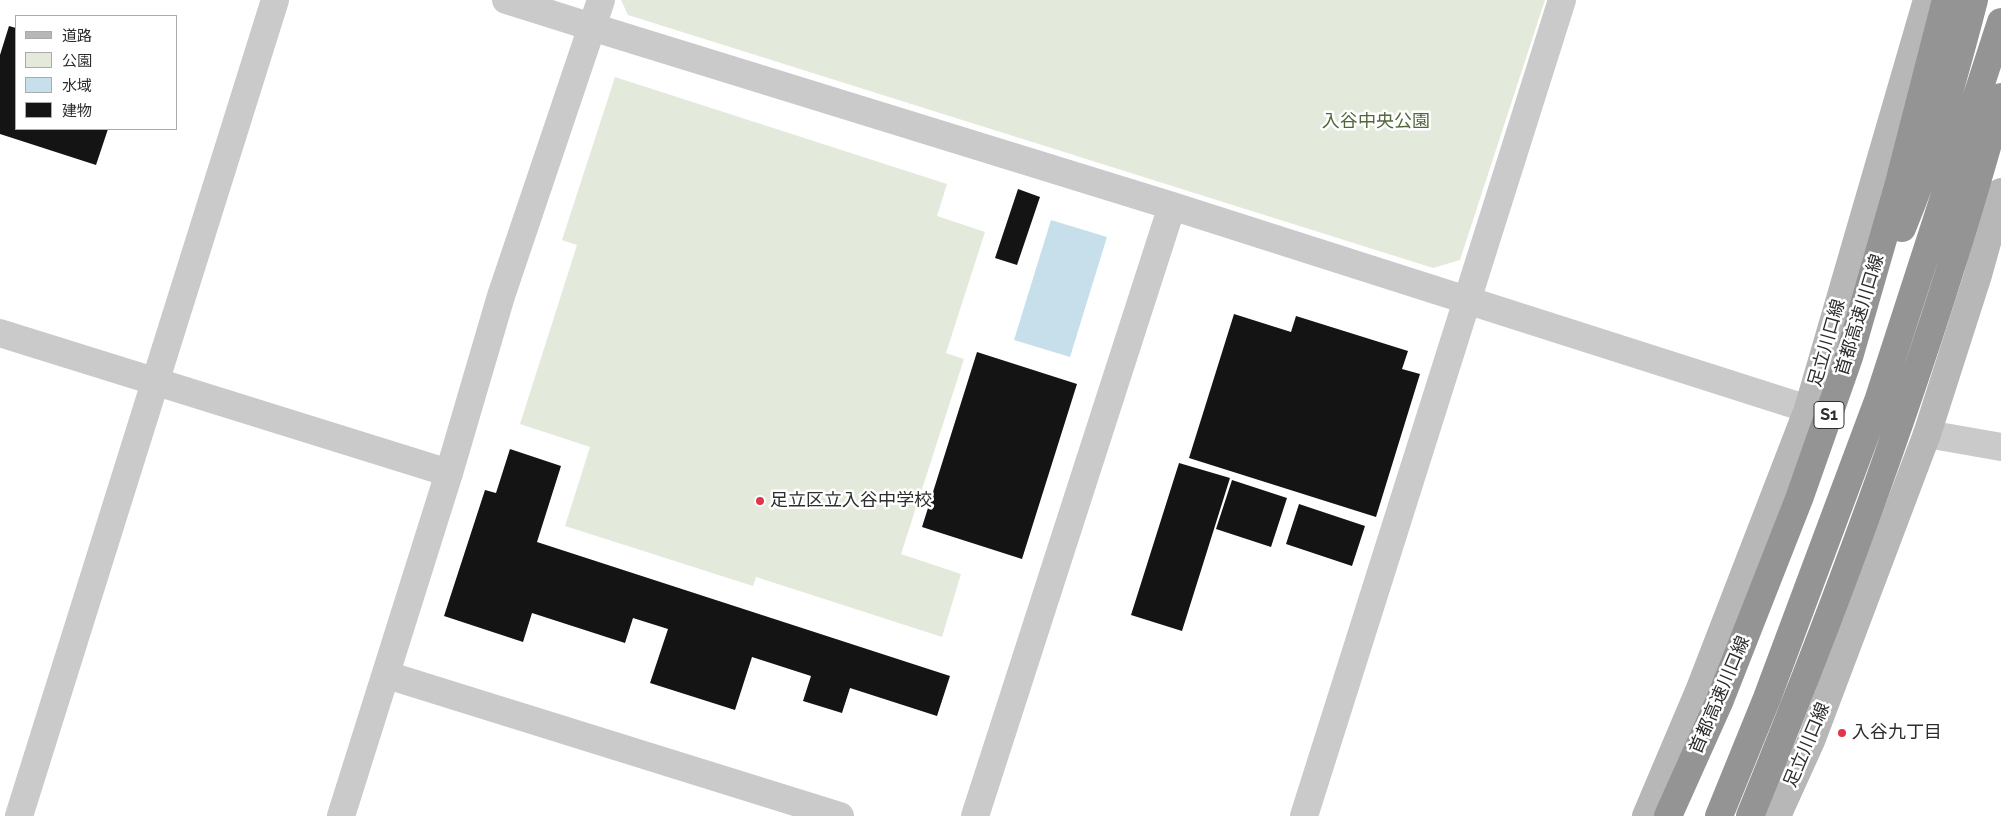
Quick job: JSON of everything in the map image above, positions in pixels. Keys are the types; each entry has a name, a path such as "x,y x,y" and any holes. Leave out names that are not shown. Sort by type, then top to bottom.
{"highway":[{"name":"首都高速川口線","path":"1668,816 1720,700 1799,499 1849,357 1898,187 1946,0"},
{"path":"1849,357 1916,194 1949,95 1974,0"},
{"path":"1719,816 1768,698 1878,401 2001,22"},
{"path":"1750,816 1793,710 1918,374 2001,97"}],"main road":[{"name":"足立川口線","path":"1646,816 1699,690 1808,409 1926,0"},
{"name":"足立川口線","path":"1777,816 1811,741 1927,434 1978,275 2001,192"}],"street":[{"path":"19,816 275,0"},
{"path":"506,0 1172,206 1808,409"},
{"path":"341,816 387,675 501,296 601,0"},
{"path":"1304,816 1562,0"},
{"path":"975,816 1172,206"},
{"path":"0,333 449,473"},
{"path":"1927,434 2001,447"},
{"path":"387,675 840,816"}],"green space":[{"name":"入谷中央公園","path":"621,0 1545,0 1460,260 1433,268 628,15"},
{"path":"615,77 947,184 937,216 985,232 946,353 964,359 901,554 961,574 942,637 756,577 753,586 565,526 590,447 520,424 577,245 562,240"}],"water":[{"path":"1051,220 1107,237 1070,357 1014,340"}],"building":[{"path":"9,26 15,28 15,130 108,130 96,165 0,134 0,55"},
{"path":"1018,189 1040,197 1017,265 995,258"},
{"path":"1234,314 1291,332 1296,316 1408,351 1402,369 1420,374 1376,517 1189,458"},
{"path":"977,352 1077,384 1022,559 922,527"},
{"path":"510,449 561,466 537,542 950,676 937,716 850,688 842,713 803,701 811,676 752,657 735,710 650,683 668,629 633,618 625,643 532,613 523,642 444,616 485,490 496,493"},
{"path":"1179,463 1230,478 1182,631 1131,615"},
{"path":"1232,480 1287,498 1271,547 1216,529"},
{"path":"1299,504 1365,526 1352,566 1286,544"}],"place":[{"name":"足立区立入谷中学校","path":"760,501"},
{"name":"入谷九丁目","path":"1842,733"}]}
